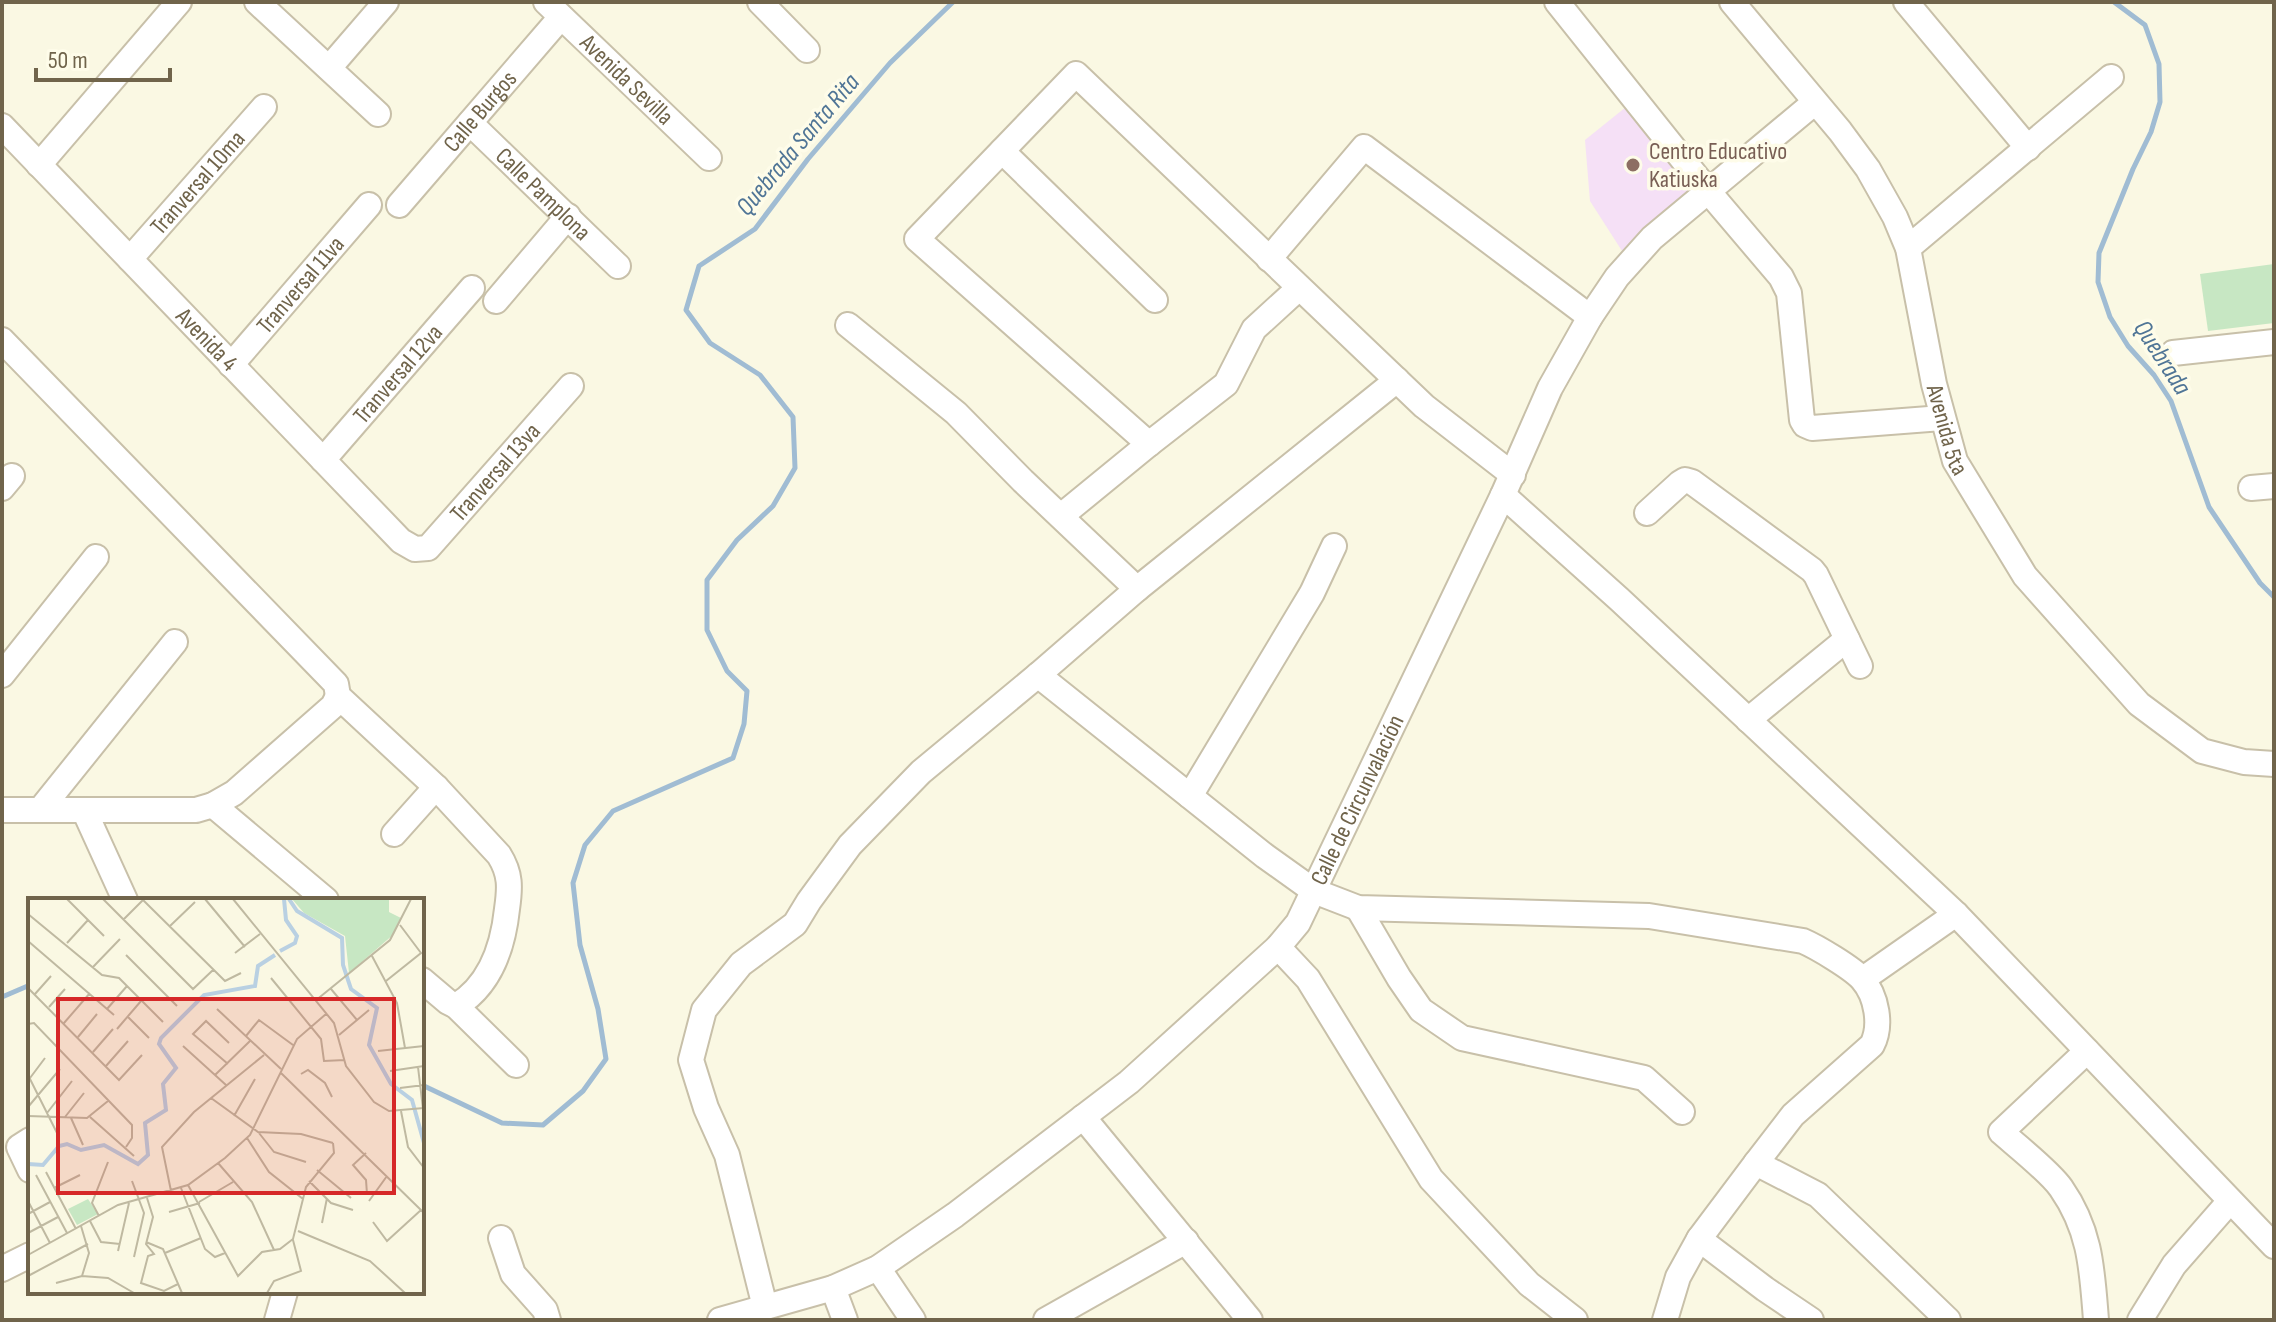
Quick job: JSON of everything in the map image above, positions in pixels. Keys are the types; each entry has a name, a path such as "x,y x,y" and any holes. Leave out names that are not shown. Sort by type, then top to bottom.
{"street":[{"path":"39,165 179,2"},
{"path":"257,2 378,114"},
{"path":"329,68 386,2"},
{"path":"760,2 807,50"},
{"path":"1557,2 1781,277 1789,293 1805,425 1812,428 1942,418"},
{"path":"1906,2 2028,148"},
{"name":"Avenida 5ta","path":"1746,7 1814,103 1868,169 1895,217 1908,248 1942,418 1955,461 2025,576 2139,704 2202,751 2244,762 2274,764"},
{"name":"Calle Burgos","path":"399,205 470,123 554,10"},
{"name":"Avenida Sevilla","path":"554,10 709,158"},
{"path":"1149,444 917,239 1076,74 1508,485 1619,599 1956,914 2274,1246"},
{"path":"1908,248 2111,77"},
{"name":"Calle de Circunvalación","path":"720,1320 833,1288 878,1268 955,1215 1129,1082 1278,947 1298,923 1314,891 1508,485 1550,388 1590,317 1617,277 1652,238 1814,103"},
{"name":"Tranversal 10ma","path":"130,259 264,107"},
{"name":"Calle Pamplona","path":"470,123 618,266"},
{"name":"Avenida 4","path":"2,126 401,541 415,549"},
{"path":"1269,259 1364,147 1590,317"},
{"path":"1002,151 1155,300"},
{"name":"Tranversal 11va","path":"231,365 369,205"},
{"path":"496,301 568,216"},
{"name":"Tranversal 12va","path":"323,460 472,288"},
{"path":"1061,516 1226,384 1254,329 1299,288"},
{"path":"848,325 956,413 1137,589"},
{"path":"2,340 336,684 338,696 333,706 234,793 213,805 196,810 2,810"},
{"path":"2173,353 2274,342"},
{"path":"765,1307 727,1155 706,1108 691,1060 704,1010 741,964 795,924 850,845 921,772 1137,589 1397,380"},
{"name":"Tranversal 13va","path":"415,549 428,548 571,386"},
{"path":"1647,513 1680,483 1685,480 1692,482 1812,570 1860,666"},
{"path":"1190,796 1312,593 1334,546"},
{"path":"2,675 96,557"},
{"path":"1748,720 1847,639"},
{"path":"40,810 175,642"},
{"path":"1038,675 1265,856 1314,891 1358,908 1649,916 1803,941 1863,979 1877,1009 1877,1036 1872,1045 1793,1115 1756,1163 1699,1239 1678,1277 1665,1320"},
{"path":"338,696 436,787 499,855 506,867 510,882 502,945 497,960 469,998 456,1006"},
{"path":"394,834 436,787"},
{"path":"213,805 324,898"},
{"path":"84,810 124,898"},
{"path":"1358,908 1421,1010 1462,1038 1644,1078 1682,1112"},
{"path":"1863,979 1956,914"},
{"path":"1278,947 1308,979 1431,1179 1529,1284 1575,1320"},
{"path":"424,982 456,1006 516,1065"},
{"path":"2087,1051 2001,1132 2060,1186 2085,1233 2093,1271 2096,1320"},
{"path":"1083,1117 1250,1320"},
{"path":"28,1141 19,1147 28,1166"},
{"path":"1756,1163 1818,1195 1948,1320"},
{"path":"2140,1320 2174,1265 2230,1201"},
{"path":"501,1238 513,1274 545,1310 548,1320"},
{"path":"1699,1239 1811,1320"},
{"path":"1046,1320 1186,1241"},
{"path":"2,1269 28,1256"},
{"path":"878,1268 913,1320"},
{"path":"833,1288 845,1320"},
{"path":"277,1320 284,1294"}],"shaded area":[{"name":"Centro Educativo Katiuska","path":"1631,103 1699,189 1624,254 1590,201 1585,140"}],"green space":[{"path":"2274,264 2274,323 2208,331 2200,274"}],"waterway":[{"name":"Quebrada Santa Rita","path":"424,1086 502,1123 543,1125 583,1091 606,1059 598,1009 580,945 573,883 585,845 613,811 733,758 744,724 747,691 727,671 707,630 707,580 737,540 773,506 795,468 793,417 760,375 710,343 686,310 699,266 755,229 808,159 890,63 953,2"},
{"name":"Quebrada","path":"2114,2 2145,25 2159,64 2160,102 2151,132 2099,253 2098,282 2110,317 2128,346 2154,375 2171,401 2209,507 2260,583 2274,597"},
{"name":"Quebrada Santa Rita","path":"2,997 28,986"}],"place":[{"name":"Centro Educativo Katiuska","path":"1633,165"}]}
